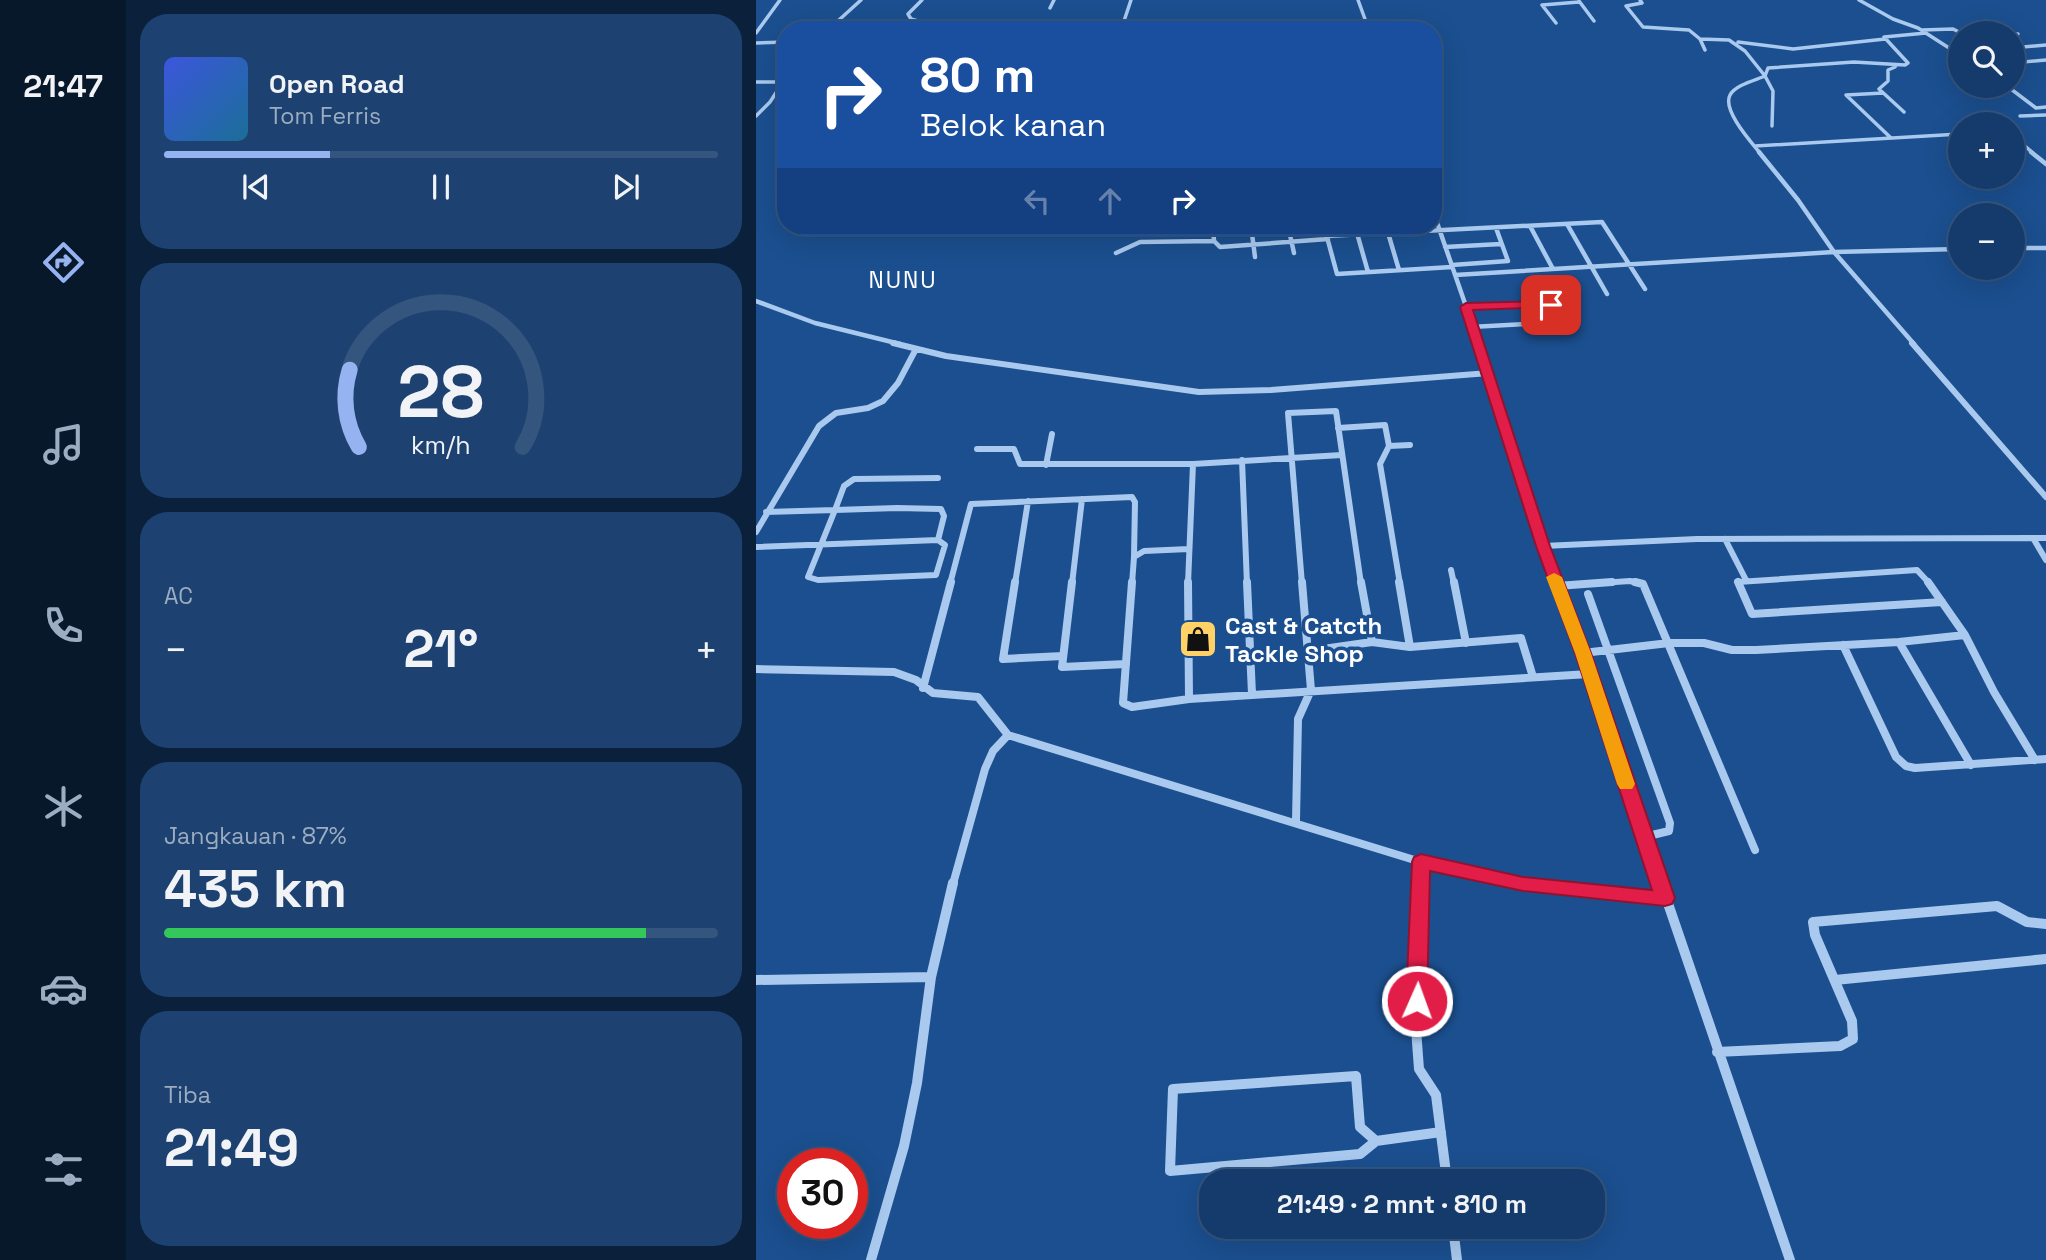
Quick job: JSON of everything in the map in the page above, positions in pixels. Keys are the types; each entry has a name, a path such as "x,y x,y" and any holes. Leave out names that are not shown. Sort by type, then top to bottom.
{"street":[{"path":"756,33 780,0"},
{"path":"838,21 861,0"},
{"path":"918,21 908,14 922,0"},
{"path":"1050,8 1054,0"},
{"path":"1124,21 1131,0"},
{"path":"1358,0 1366,21"},
{"path":"1640,0 1642,3 1626,6 1643,27 1689,30 1699,38 1704,50"},
{"path":"1859,0 1924,32 1948,47"},
{"path":"1556,23 1542,5 1579,1 1594,21"},
{"path":"1699,38 1729,38 1773,49 1827,47 1885,39 1885,36 1892,34 1948,28"},
{"path":"1885,39 1908,63 1895,66 1854,62 1768,68 1765,76 1742,85 1728,99 1739,127 1798,200 1834,252 2046,497"},
{"path":"1737,41 1765,76 1773,91 1772,126"},
{"path":"756,43 777,42"},
{"path":"2025,47 2046,46"},
{"path":"2025,62 2046,60"},
{"path":"1895,66 1886,73 1888,81 1879,89 1905,112"},
{"path":"756,82 777,82"},
{"path":"756,116 777,92"},
{"path":"1883,93 1846,95 1891,138"},
{"path":"2023,98 2045,115"},
{"path":"2036,108 2046,107"},
{"path":"2025,116 2045,115"},
{"path":"1755,146 1948,135"},
{"path":"2025,146 2046,164"},
{"path":"1442,230 1605,223 1645,289"},
{"path":"1567,224 1607,294"},
{"path":"1530,226 1553,270"},
{"path":"1453,269 1508,261 1496,228"},
{"path":"1214,235 1214,241 1220,247 1350,235"},
{"path":"1252,235 1255,257"},
{"path":"1290,235 1294,253"},
{"path":"1326,235 1337,274 1453,269 1553,270 1834,252 1948,249"},
{"path":"1358,235 1368,272"},
{"path":"1389,235 1399,270"},
{"path":"1441,235 1489,373 1543,546 1583,653 1790,1260"},
{"path":"1116,253 1140,242 1214,241"},
{"path":"1445,247 1502,244"},
{"path":"2025,248 2046,248"},
{"path":"756,301 815,323 982,363 1199,392 1271,390 1489,373"},
{"path":"1466,307 1548,304 1558,310 1564,322 1471,327"},
{"path":"756,531 828,415 881,402 892,391 916,349"},
{"path":"1296,821 1298,719 1311,690 1288,413 1336,411 1355,551 1372,642"},
{"path":"1338,428 1385,422 1389,446 1380,464 1410,647"},
{"path":"1046,465 1052,433"},
{"path":"1389,446 1410,445"},
{"path":"977,449 1014,449 1020,464 1046,465 1193,464 1342,455"},
{"path":"1242,460 1252,694"},
{"path":"1189,699 1189,549 1193,464"},
{"path":"756,547 821,545 938,540 945,545 936,575 812,580 808,575 821,545 835,511 844,486 849,480 937,478"},
{"path":"923,688 971,504 1132,497 1134,557 1123,703 1125,706 1252,694 1589,674"},
{"path":"1082,499 1062,667 1126,664"},
{"path":"1028,501 1003,659 1063,656"},
{"path":"766,512 941,509 944,516 938,540"},
{"path":"2033,538 2046,560"},
{"path":"1543,546 1726,540 2046,538"},
{"path":"1726,540 1746,580"},
{"path":"1134,557 1144,551 1189,549"},
{"path":"1942,602 1752,614 1738,582 1911,569 1922,573 1965,635 1994,692 2035,760"},
{"path":"1451,570 1466,643"},
{"path":"1557,586 1641,582 1755,850"},
{"path":"1588,594 1670,823 1669,831 1644,837"},
{"path":"1583,653 1669,643 1704,643 1723,649 1744,650 1899,642 1965,635"},
{"path":"1309,651 1372,642 1410,647 1522,639 1533,677"},
{"path":"1899,642 1971,765"},
{"path":"1843,645 1896,757 1906,766 1915,768 2046,759"},
{"path":"756,669 894,672 916,680 923,688 946,696 978,697 1008,735 1126,773 1296,821 1421,862 1523,884 1665,898"},
{"path":"871,1260 904,1146 917,1083 931,977 959,857 985,769 993,751 1008,735"},
{"path":"1421,862 1417,1043 1419,1069 1436,1095 1446,1169"},
{"path":"1717,1052 1840,1046 1849,1043 1855,1035 1852,1021 1815,935 1812,924 1818,920 1997,906 2027,922 2046,925"},
{"path":"1835,980 2046,959"},
{"path":"756,980 931,977"},
{"path":"1376,1141 1360,1127 1356,1076 1173,1089 1170,1171 1360,1154 1376,1141 1441,1132"},
{"path":"1454,1239 1457,1260"}],"slow traffic":[{"path":"1554,577 1583,653 1626,784"}],"place":[{"name":"Cast & Catcth Tackle Shop","path":"1198,639"}],"district":[{"name":"NUNU","path":"903,280"}],"route":[{"path":"1417,1001 1421,862 1523,884 1665,898 1583,653 1543,546 1466,307 1544,303 1551,305"}]}
